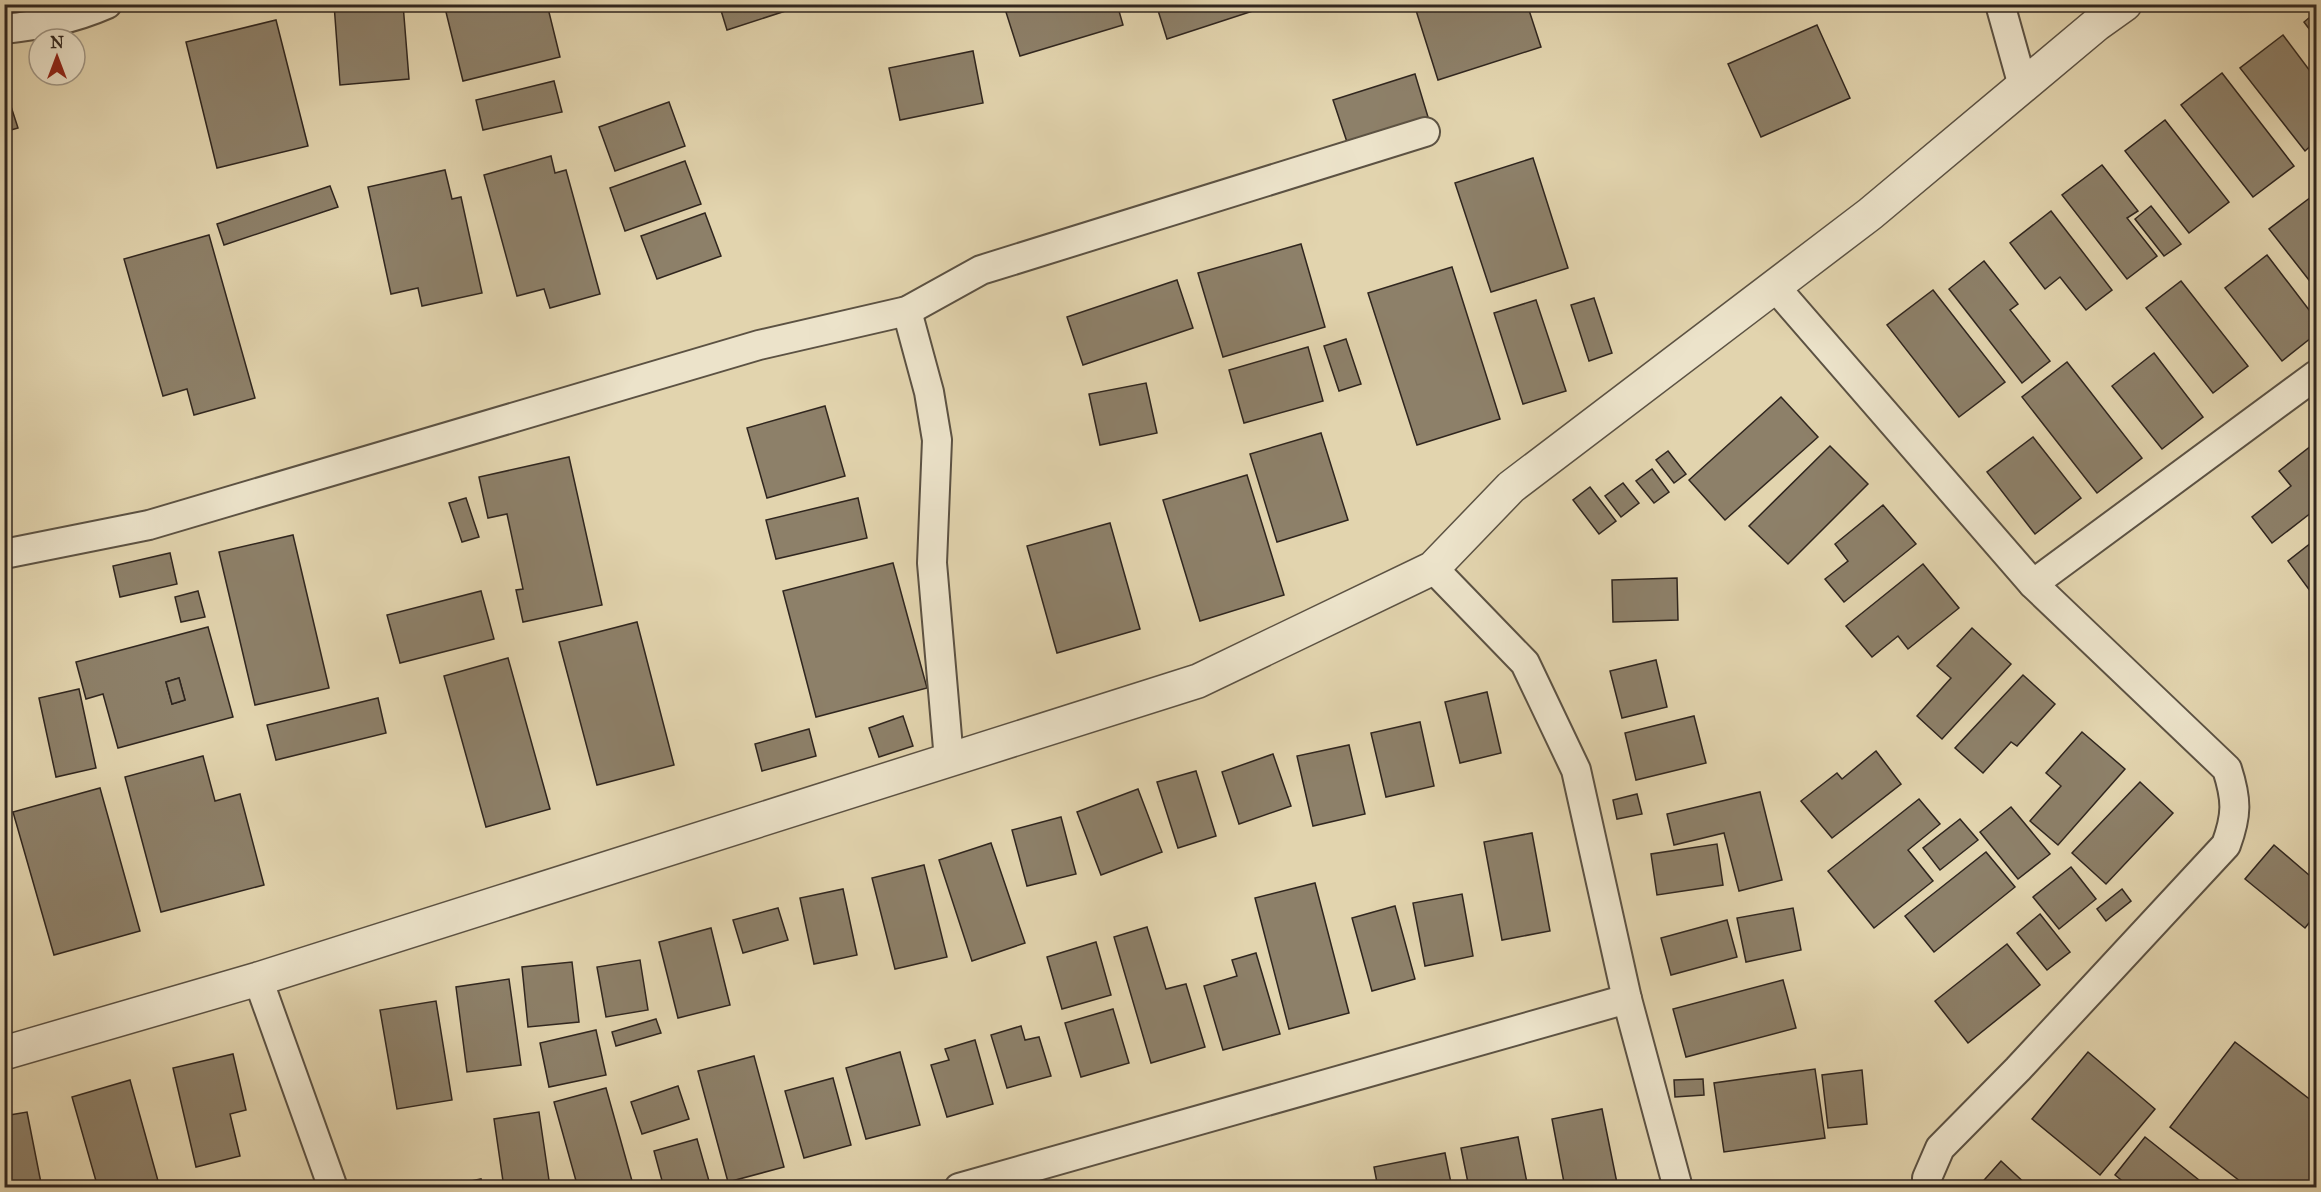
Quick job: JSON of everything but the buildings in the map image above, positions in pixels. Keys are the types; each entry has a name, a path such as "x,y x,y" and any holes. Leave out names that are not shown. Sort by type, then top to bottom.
{"street":[{"path":"4,29 63,20 107,4"},
{"path":"2000,4 2023,86"},
{"path":"4,1053 258,979 1198,681 1434,568 1511,487 1776,288 1870,214 2097,24 2125,4"},
{"path":"4,554 148,525 759,345 907,311 981,270 1425,132"},
{"path":"1776,288 2034,584 2227,769 2235,794 2232,828 2226,845 2018,1070 1940,1148 1927,1178 1928,1188"},
{"path":"907,311 929,392 937,440 932,562 949,760"},
{"path":"2034,584 2316,375"},
{"path":"1434,568 1525,663 1576,770 1627,999 1678,1188"},
{"path":"258,979 333,1188"},
{"path":"959,1188 1627,999"}]}
